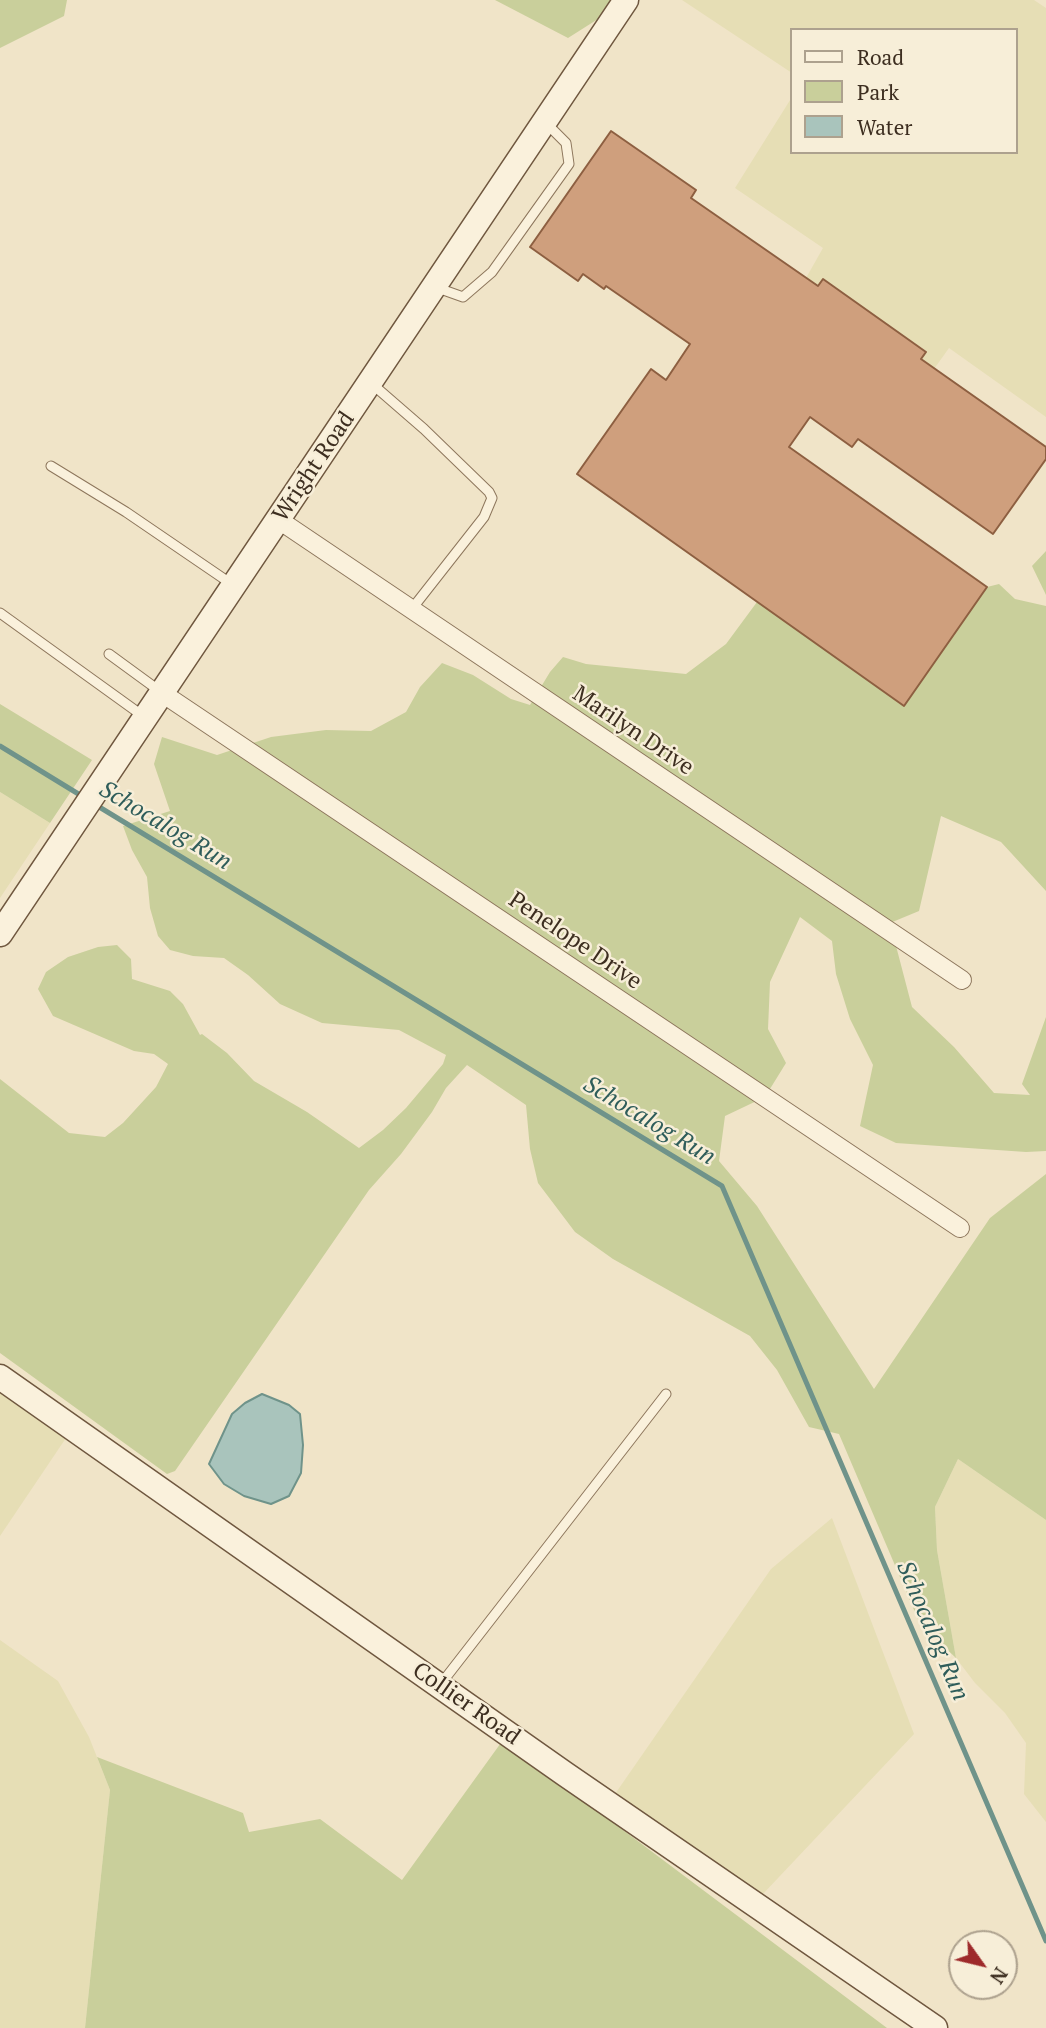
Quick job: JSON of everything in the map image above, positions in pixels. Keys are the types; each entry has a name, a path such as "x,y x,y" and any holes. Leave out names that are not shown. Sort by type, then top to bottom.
{"street":[{"name":"Wright Road","path":"0,934 626,0"},
{"name":"Marilyn Drive","path":"279,520 962,980"},
{"name":"Penelope Drive","path":"162,693 960,1228"},
{"name":"Collier Road","path":"0,1377 565,1774 935,2028"}],"lane":[{"path":"433,287 463,297 492,272 569,164 566,143 544,121"},
{"path":"370,382 424,429 492,498 484,517 411,610"},
{"path":"51,466 126,512 234,586"},
{"path":"0,613 146,718"},
{"path":"109,654 162,693"},
{"path":"440,1685 666,1394"}],"shaded area":[{"path":"682,0 1034,0 1046,8 1046,417 949,348 934,369 921,359 926,351 824,280 818,286 806,278 823,248 735,188 790,100 790,154 1018,154 1018,28 790,28 790,72"},
{"path":"0,792 50,823 0,898"},
{"path":"0,1390 66,1438 0,1536"},
{"path":"958,1459 1046,1520 1046,1822 1024,1794 1026,1743 1005,1713 975,1683 956,1658 937,1550 935,1507"},
{"path":"832,1518 914,1734 762,1895 615,1794 771,1569"},
{"path":"0,1640 58,1681 89,1737 110,1790 85,2028 0,2028"}],"green space":[{"path":"0,0 67,0 64,16 0,48"},
{"path":"495,0 611,0 598,19 568,38"},
{"path":"1046,551 1046,595 1032,566"},
{"path":"999,584 1015,599 1046,606 1046,891 1001,842 941,816 919,911 890,923 912,1007 954,1047 994,1093 1030,1095 1022,1084 1046,1017 1046,1151 896,1143 860,1126 873,1065 850,1019 836,974 832,941 800,917 770,982 768,1029 786,1063 765,1097 725,1116 719,1161 757,1206 874,1389 990,1218 1046,1174 1046,1520 958,1459 935,1507 937,1550 956,1658 920,1624 839,1434 809,1427 777,1370 750,1336 613,1259 575,1232 538,1183 530,1149 526,1105 467,1065 446,1088 401,1154 369,1190 175,1471 167,1474 0,1353 0,1079 69,1133 105,1137 123,1123 156,1087 168,1064 154,1054 134,1051 53,1016 38,989 46,972 68,957 98,947 117,945 131,959 132,979 170,991 183,1004 200,1035 227,1053 254,1081 307,1112 359,1148 406,1108 443,1064 446,1055 399,1030 322,1023 280,1004 224,958 193,956 170,950 158,936 150,908 147,877 123,826 170,811 154,764 162,737 217,755 271,737 326,730 371,731 406,712 420,687 442,663 473,675 511,699 530,705 550,672 563,657 586,664 686,674 726,644 757,602 904,705 987,587"},
{"path":"0,704 92,760 50,823 0,792"},
{"path":"503,1740 887,2028 85,2028 110,1790 97,1757 243,1813 249,1832 320,1819 402,1880"}],"water":[{"path":"262,1394 289,1405 300,1414 303,1445 301,1473 289,1496 271,1504 244,1496 224,1484 209,1464 232,1414"}],"building":[{"path":"611,131 696,190 691,198 818,286 823,279 926,352 921,359 1046,447 1046,459 993,534 858,439 852,447 810,417 789,447 987,587 904,706 577,474 651,369 666,380 690,344 606,286 604,289 583,274 578,281 530,247"}],"waterway":[{"name":"Schocalog Run","path":"0,746 85,798"},
{"name":"Schocalog Run","path":"96,805 722,1186 1046,1941"}]}
